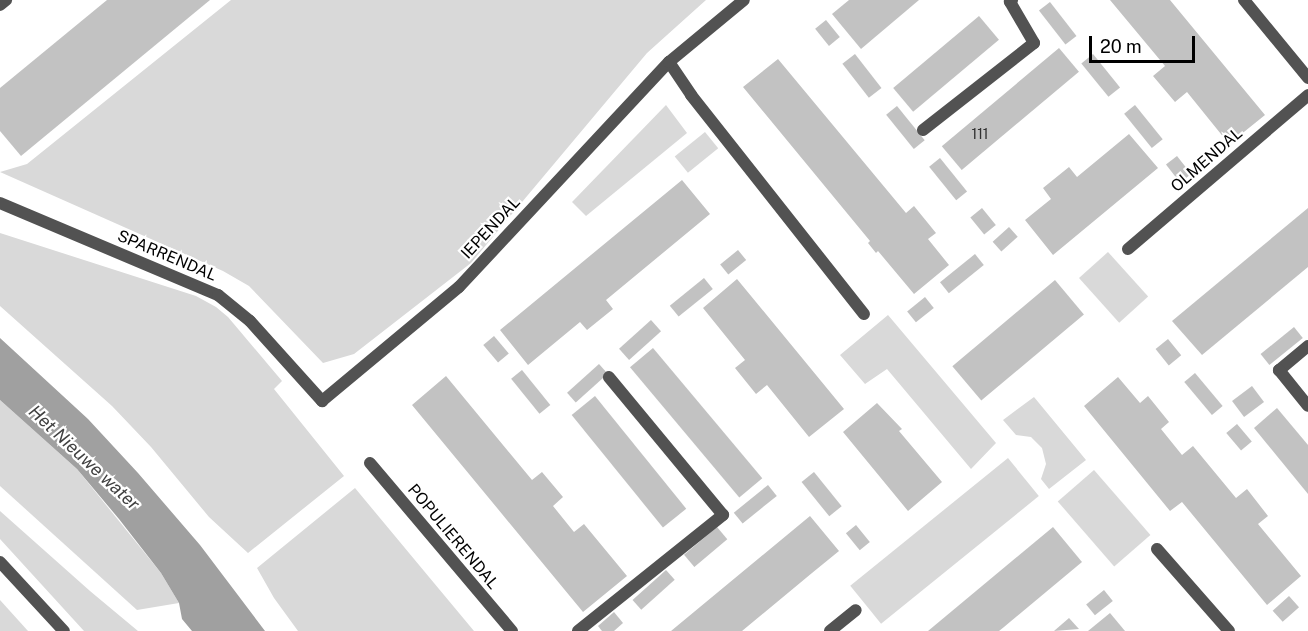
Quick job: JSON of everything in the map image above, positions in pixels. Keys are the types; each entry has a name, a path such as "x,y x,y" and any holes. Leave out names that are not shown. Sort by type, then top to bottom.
{"street":[{"path":"0,5 6,0"},
{"name":"IEPENDAL","path":"322,401 459,287 669,63 744,0"},
{"path":"923,130 1034,43 1010,2 1012,0"},
{"path":"1244,0 1308,78"},
{"path":"669,63 691,95 864,314"},
{"name":"OLMENDAL","path":"1128,249 1308,95"},
{"name":"SPARRENDAL","path":"0,203 218,295 250,321 322,401"},
{"path":"1308,346 1279,370 1308,406"},
{"path":"578,631 723,515 609,377"},
{"name":"POPULIERENDAL","path":"370,463 512,631"},
{"path":"1157,549 1229,631"},
{"path":"0,562 64,631"},
{"path":"830,631 856,610"}],"shaded area":[{"path":"231,0 706,0 647,53 471,263 354,354 323,363 249,286 223,271 0,172 27,164"},
{"path":"666,105 687,133 586,216 572,202"},
{"path":"705,132 718,148 688,173 675,157"},
{"path":"0,233 196,296 216,307 228,317 282,381 274,389 344,476 248,553 209,517 151,447 112,406 0,306"},
{"path":"1108,252 1148,297 1119,323 1079,278"},
{"path":"888,315 996,443 971,469 887,369 865,384 840,355"},
{"path":"1034,397 1086,460 1049,489 1041,479 1046,464 1042,448 1031,437 1016,435 1003,420"},
{"path":"0,400 77,469 161,573 179,603 137,610 0,486"},
{"path":"1008,458 1039,496 881,624 850,586"},
{"path":"1094,470 1150,535 1114,566 1058,501"},
{"path":"355,488 474,631 298,631 274,598 257,568"},
{"path":"0,511 138,631 84,631 0,539"},
{"path":"0,600 28,631 0,631"}],"water":[{"name":"Het Nieuwe water","path":"0,338 88,419 138,473 200,545 265,631 192,631 182,619 179,603 161,573 119,519 77,469 0,400"}],"building":[{"path":"107,0 210,0 21,156 0,131 0,88"},
{"path":"849,0 919,0 861,49 832,14"},
{"path":"1110,0 1170,0 1265,115 1229,144 1187,92 1175,102 1153,76 1165,66"},
{"path":"1050,2 1076,36 1065,45 1039,11"},
{"path":"979,16 999,40 913,112 893,88"},
{"path":"826,20 840,37 829,46 815,29"},
{"path":"1059,48 1079,72 962,170 942,146"},
{"path":"855,54 881,88 869,98 842,64"},
{"path":"1093,54 1120,87 1108,97 1081,63"},
{"path":"778,59 906,213 914,206 936,233 928,239 949,265 914,294 878,251 876,253 868,243 870,241 743,87"},
{"path":"1135,105 1163,139 1152,148 1124,114"},
{"path":"897,106 925,140 914,149 886,115"},
{"path":"1129,134 1158,168 1053,255 1025,220 1051,199 1043,188 1069,167 1077,177"},
{"path":"1177,156 1191,174 1180,183 1166,165"},
{"path":"940,158 967,191 956,200 929,167"},
{"path":"682,180 710,214 606,300 613,309 587,330 580,322 528,365 500,330"},
{"path":"982,208 996,225 984,235 970,217"},
{"path":"1308,208 1308,267 1202,355 1172,321"},
{"path":"1009,227 1018,237 1001,251 993,242"},
{"path":"738,250 746,260 728,275 720,264"},
{"path":"975,254 984,265 949,293 940,282"},
{"path":"704,278 713,289 679,317 670,306"},
{"path":"737,279 844,409 809,437 767,385 756,394 735,368 745,360 703,308"},
{"path":"1055,280 1084,314 981,401 952,366"},
{"path":"925,297 934,308 916,322 907,311"},
{"path":"651,320 661,331 629,360 619,349"},
{"path":"1294,327 1303,338 1269,365 1261,354"},
{"path":"494,336 509,354 498,363 483,345"},
{"path":"1168,339 1181,355 1169,365 1156,349"},
{"path":"653,348 762,478 739,498 630,367"},
{"path":"599,364 608,374 576,402 567,393"},
{"path":"522,370 550,405 539,414 511,379"},
{"path":"1195,373 1223,406 1212,415 1184,382"},
{"path":"446,376 532,480 542,472 563,497 553,506 574,532 584,524 627,576 583,612 412,405"},
{"path":"1118,377 1140,403 1148,396 1169,422 1161,429 1182,455 1193,446 1236,498 1247,489 1268,516 1258,524 1301,576 1267,605 1182,502 1170,511 1084,406"},
{"path":"1252,386 1264,402 1244,417 1232,401"},
{"path":"595,396 686,509 663,528 572,415"},
{"path":"877,403 902,429 899,431 942,482 908,511 843,432"},
{"path":"1277,408 1308,445 1308,494 1254,428"},
{"path":"1237,424 1252,442 1241,451 1226,433"},
{"path":"814,472 842,506 829,516 802,482"},
{"path":"768,485 777,496 743,524 734,513"},
{"path":"810,516 839,551 742,631 671,631"},
{"path":"856,525 870,542 860,550 846,533"},
{"path":"717,527 727,539 694,567 684,555"},
{"path":"1053,527 1082,562 1004,627 999,631 928,631"},
{"path":"666,570 675,580 641,610 633,600"},
{"path":"1104,590 1113,601 1095,615 1086,604"},
{"path":"1289,596 1299,607 1283,622 1273,611"},
{"path":"614,612 623,623 614,631 602,631 598,626"},
{"path":"1110,613 1125,631 1088,631"},
{"path":"1069,618 1079,629 1054,631"}]}
